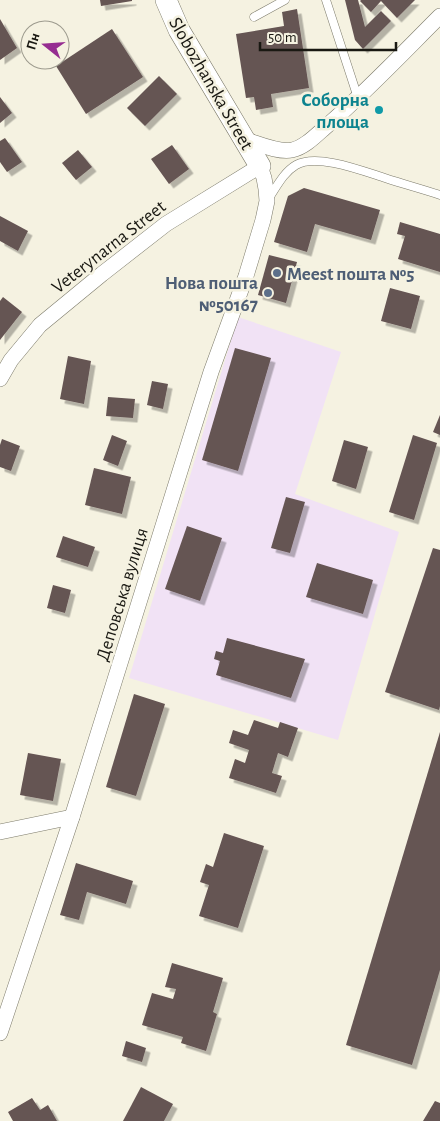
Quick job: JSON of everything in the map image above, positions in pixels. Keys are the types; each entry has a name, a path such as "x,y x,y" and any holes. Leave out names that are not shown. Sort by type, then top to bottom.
{"street":[{"name":"Slobozhanska Street","path":"166,0 179,30 260,166"},
{"path":"243,139 280,150 298,148 309,141 358,98 440,16"},
{"name":"Деповська вулиця","path":"0,1033 72,817 211,372 255,248 267,201 264,178 260,166"},
{"name":"Veterynarna Street","path":"0,379 11,360 46,319 166,224 260,166"},
{"path":"0,832 72,817"}],"lane":[{"path":"254,17 285,0"},
{"path":"326,0 358,98"},
{"path":"267,201 285,175 296,165 312,161 349,167 440,195"}],"shaded area":[{"path":"238,317 341,352 295,494 399,532 338,740 129,678"}],"building":[{"path":"100,0 132,0 132,1 101,6"},
{"path":"345,0 358,0 365,27 381,11 391,21 363,49 355,40"},
{"path":"361,0 415,0 397,18 381,1 371,12"},
{"path":"297,9 309,88 271,94 273,107 256,110 254,97 246,98 236,34 284,26 282,12"},
{"path":"0,19 17,48 0,60"},
{"path":"112,29 143,77 86,114 58,70 70,70 70,57"},
{"path":"159,76 177,94 145,126 127,108"},
{"path":"0,97 12,113 0,123"},
{"path":"5,138 22,162 7,172 0,162 0,141"},
{"path":"172,145 189,169 169,184 151,159"},
{"path":"78,150 92,167 76,180 62,163"},
{"path":"304,188 380,210 371,240 315,224 307,252 274,242 288,196"},
{"path":"0,216 28,231 18,251 0,241"},
{"path":"400,222 440,234 440,272 398,259 405,236 397,234"},
{"path":"269,255 297,262 286,303 258,295"},
{"path":"390,288 420,296 411,329 381,321"},
{"path":"3,297 22,312 0,340 0,301"},
{"path":"235,348 271,358 238,471 202,460"},
{"path":"68,356 91,361 84,404 60,399"},
{"path":"152,381 168,384 163,409 147,405"},
{"path":"108,397 135,399 133,418 106,416"},
{"path":"440,415 440,435 433,432"},
{"path":"112,435 127,441 118,466 103,460"},
{"path":"413,435 437,443 414,520 389,512"},
{"path":"2,439 20,446 11,471 0,467 0,445"},
{"path":"344,440 368,447 356,489 332,481"},
{"path":"94,468 131,477 122,514 85,505"},
{"path":"286,497 305,502 290,553 271,548"},
{"path":"187,526 222,538 200,601 165,589"},
{"path":"63,536 95,547 88,567 56,557"},
{"path":"433,548 440,550 439,710 385,692"},
{"path":"317,563 373,580 363,614 306,597"},
{"path":"53,585 71,590 65,613 47,608"},
{"path":"227,638 305,659 291,698 216,675 220,661 214,659 216,651 223,653"},
{"path":"134,694 165,704 136,796 106,787"},
{"path":"254,720 278,728 280,722 298,728 288,757 278,753 272,773 282,776 276,793 229,778 235,759 245,763 249,750 229,743 233,730 248,735"},
{"path":"440,732 440,970 412,1065 346,1045"},
{"path":"28,753 61,759 53,801 20,795"},
{"path":"224,833 264,846 238,928 199,916 209,885 200,882 206,864 213,867"},
{"path":"76,863 133,881 126,904 87,892 79,920 60,915"},
{"path":"172,963 223,978 213,1012 217,1014 206,1051 181,1043 183,1037 142,1025 152,993 173,999 176,989 165,987"},
{"path":"126,1041 146,1048 142,1062 122,1056"},
{"path":"141,1087 173,1104 164,1121 123,1121"},
{"path":"32,1098 40,1110 48,1105 57,1121 13,1121 8,1112"},
{"path":"435,1101 440,1103 440,1121 423,1121"}],"place":[{"name":"Соборна площа","path":"379,110"},
{"name":"Meest пошта №5","path":"277,273"},
{"name":"Нова пошта №50167","path":"268,293"}]}
